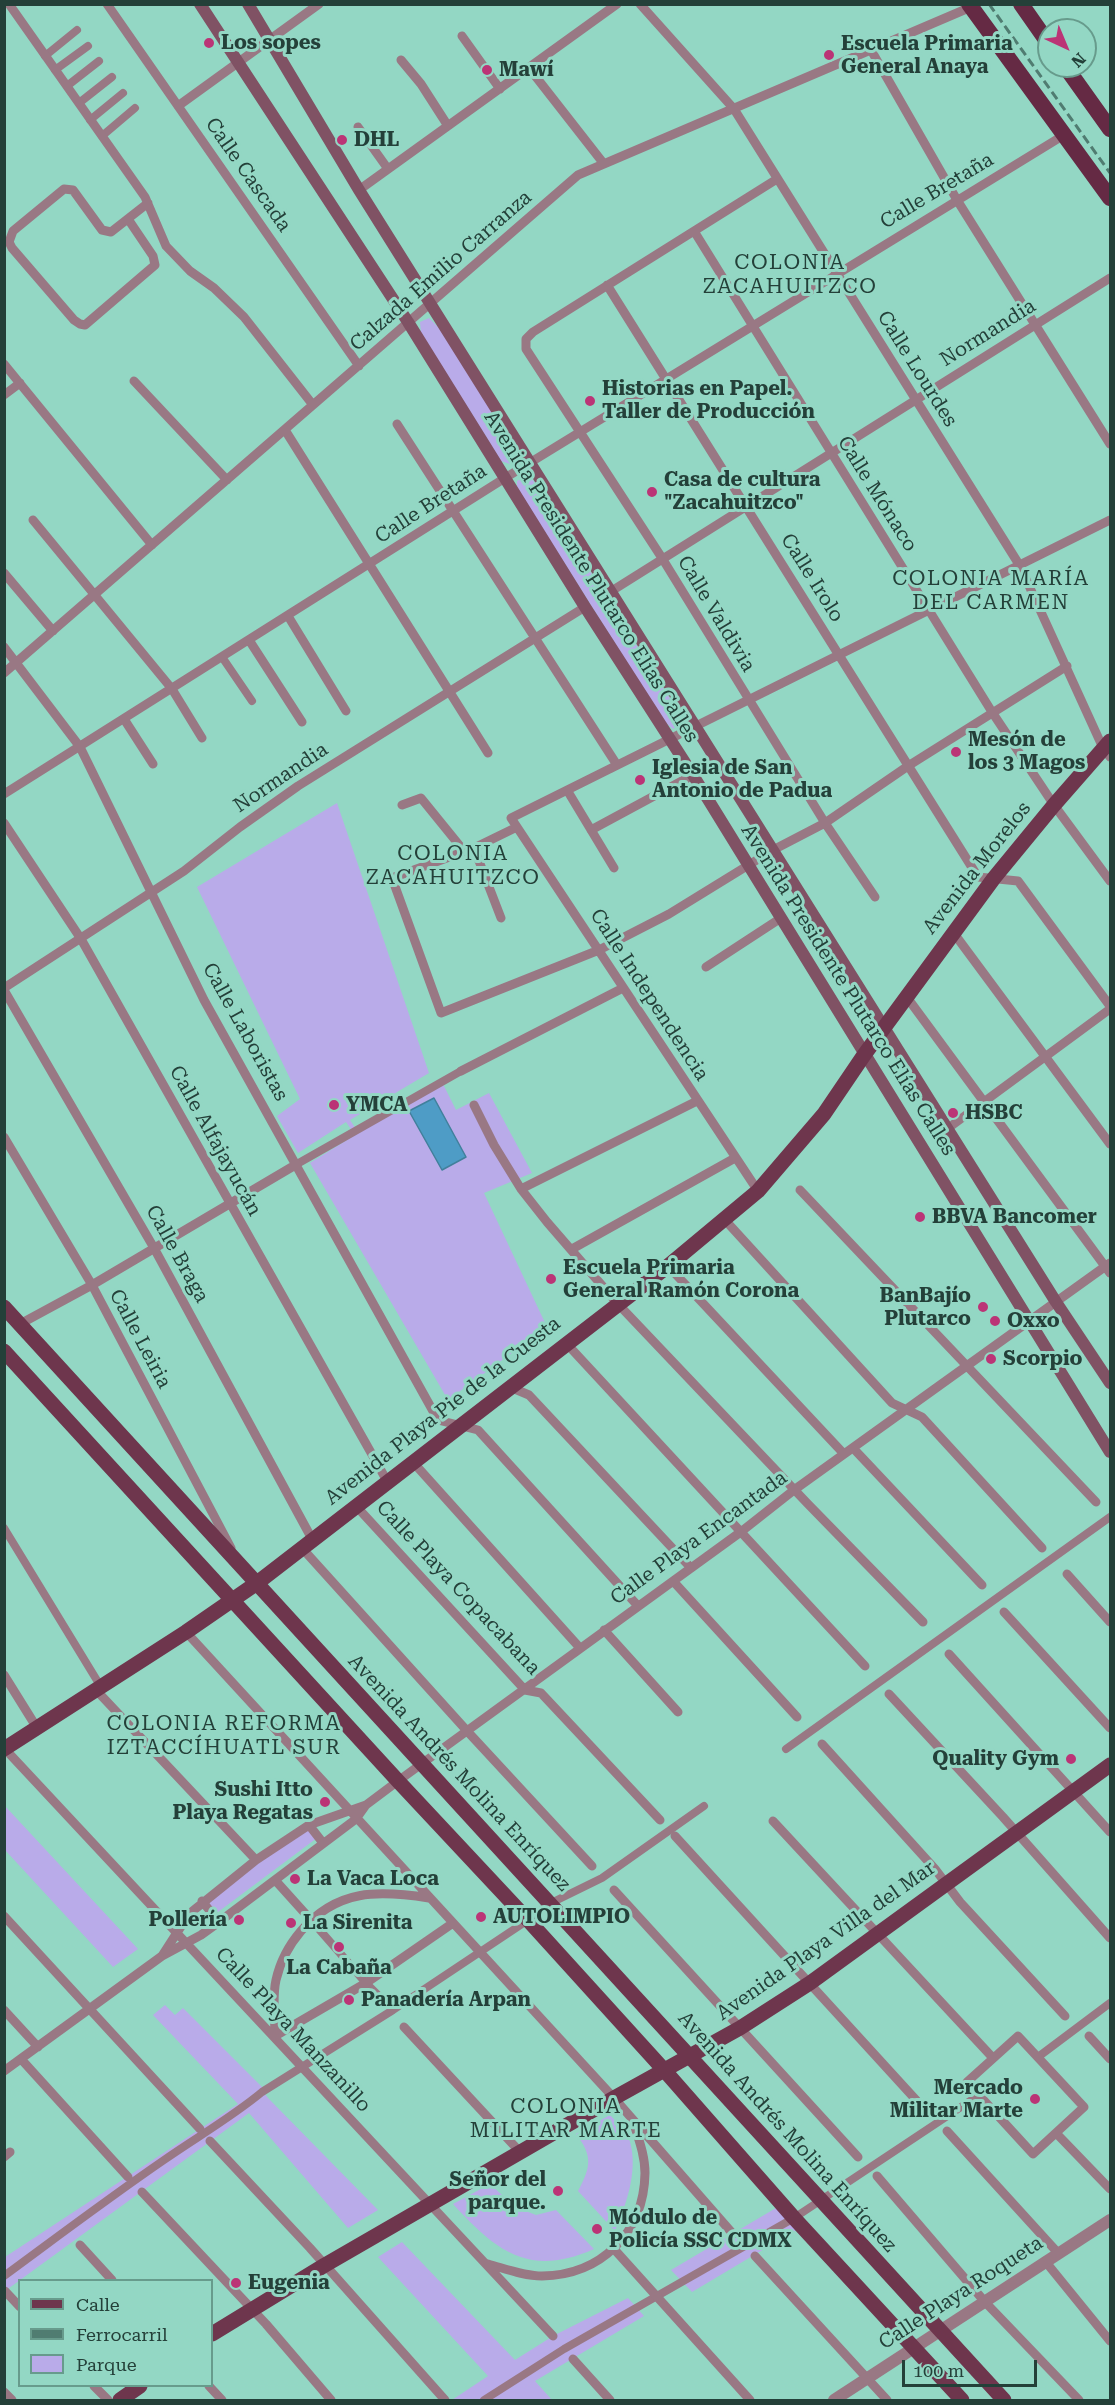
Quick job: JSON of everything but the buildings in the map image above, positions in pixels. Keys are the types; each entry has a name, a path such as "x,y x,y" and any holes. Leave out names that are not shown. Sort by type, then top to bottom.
{"highway":[{"path":"1021,4 1037,27"},
{"path":"970,6 1110,198"},
{"path":"1074,78 1110,129"}],"main road":[{"name":"Avenida Presidente Plutarco Elías Calles","path":"200,4 408,322 693,776 1110,1452"},
{"name":"Avenida Presidente Plutarco Elías Calles","path":"248,4 359,190 529,463 1056,1302 1110,1383"},
{"name":"Avenida Morelos","path":"884,1027 994,878 1054,805 1108,749"},
{"name":"Avenida Playa Pie de la Cuesta","path":"5,1749 186,1632 257,1583 725,1220 758,1191 824,1114 884,1027"},
{"name":"Avenida Andrés Molina Enríquez","path":"4,1307 1004,2400"},
{"path":"4,1351 528,1920 794,2218 962,2400"},
{"name":"Avenida Playa Villa del Mar","path":"213,2333 614,2098 740,2028 810,1983 1110,1765"},
{"path":"120,2400 137,2387"}],"street":[{"path":"9,4 146,200 166,246 190,271 214,288 244,317 313,405"},
{"name":"Calle Cascada","path":"107,4 358,366"},
{"path":"178,106 319,4"},
{"path":"359,190 617,4"},
{"name":"Calle Lourdes","path":"640,4 734,109 1020,566 1066,666 1108,749"},
{"name":"Calzada Emilio Carranza","path":"4,674 578,176 970,6"},
{"path":"45,56 77,30"},
{"path":"462,36 500,89"},
{"path":"55,70 88,46"},
{"path":"871,50 957,200 1110,444"},
{"path":"67,86 99,60"},
{"path":"401,60 421,84 448,126"},
{"path":"529,68 604,164"},
{"path":"79,103 112,77"},
{"path":"90,120 123,93"},
{"path":"102,136 135,108"},
{"path":"358,127 388,169"},
{"name":"Calle Bretaña","path":"4,794 529,463 1064,135"},
{"path":"607,285 777,179"},
{"path":"128,219 153,256 155,265 86,325 74,320 9,242 13,231 67,188 73,190 102,230 106,232 111,232 128,219 146,200"},
{"name":"Calle Mónaco","path":"694,231 992,712 1054,805 1110,881"},
{"name":"Normandia","path":"610,592 1110,278"},
{"name":"Calle Valdivia","path":"607,285 533,332 526,339 526,349 662,558 748,701 875,897"},
{"name":"Calle Irolo","path":"607,285 978,877 994,878"},
{"path":"4,364 152,545"},
{"path":"134,381 227,480"},
{"path":"4,395 20,383"},
{"path":"397,424 617,765"},
{"path":"285,430 488,753"},
{"path":"33,520 172,689 202,738"},
{"path":"614,868 567,790 1110,520"},
{"path":"4,573 53,631"},
{"name":"Normandia","path":"4,989 184,871 240,826 298,786 585,607"},
{"path":"288,616 346,711"},
{"path":"249,640 302,722"},
{"name":"Calle Laboristas","path":"4,647 80,747 204,1000 438,1420 478,1430 639,1606"},
{"path":"222,657 252,701"},
{"path":"517,827 474,848 392,878 441,1013 598,950 669,914 749,867 773,850 825,823 908,766 1066,666"},
{"path":"124,719 153,765"},
{"path":"591,830 693,776"},
{"name":"Calle Independencia","path":"567,790 511,818 758,1191"},
{"path":"402,805 420,798 464,851"},
{"name":"Calle Alfajayucán","path":"4,823 81,939 387,1481"},
{"path":"474,848 501,918"},
{"path":"947,1128 1110,1008 1018,881 994,878"},
{"path":"706,967 781,918"},
{"path":"953,932 1110,1144"},
{"path":"20,1324 92,1285 229,1203 461,1071 623,988"},
{"name":"Calle Braga","path":"4,989 154,1248 307,1543 468,1732 592,1866"},
{"path":"906,996 1109,1267"},
{"path":"522,1189 697,1101"},
{"path":"474,1105 522,1189 547,1222 618,1304 923,1622"},
{"name":"Calle Leiria","path":"4,1137 92,1285 237,1561"},
{"path":"572,1249 735,1158"},
{"path":"800,1190 1096,1502"},
{"path":"725,1220 892,1403 922,1416 1042,1548"},
{"path":"668,1266 844,1454"},
{"name":"Calle Playa Encantada","path":"4,2072 162,1956 219,1922 356,1819 366,1805 398,1781 468,1732 906,1409 1030,1320 1109,1267"},
{"path":"566,1343 866,1666"},
{"path":"510,1387 529,1395 691,1568"},
{"path":"853,1448 982,1586"},
{"path":"412,1461 580,1648"},
{"name":"Calle Playa Copacabana","path":"356,1506 525,1690 541,1693 660,1820"},
{"path":"786,1749 1110,1517"},
{"path":"4,1528 98,1688 256,1860"},
{"path":"1067,1574 1110,1622"},
{"path":"674,1581 796,1717"},
{"path":"1004,1612 1110,1728"},
{"path":"604,1630 678,1712"},
{"path":"186,1632 614,2098 734,2234"},
{"path":"949,1654 1110,1832"},
{"path":"4,1675 37,1728"},
{"path":"889,1694 1110,1938"},
{"path":"822,1744 960,1902 1065,2016"},
{"name":"Calle Playa Manzanillo","path":"5,1749 188,1942 554,2336"},
{"name":"Calle Playa Encantada","path":"162,1956 176,1931 202,1901 256,1860 309,1825 366,1805"},
{"path":"4,2276 132,2182 301,2066 393,2010 551,1903 603,1878 705,1806"},
{"path":"773,1821 993,2058"},
{"path":"309,1825 323,1843"},
{"path":"675,1836 927,2112"},
{"path":"275,1880 366,1983 393,2010"},
{"path":"614,1890 858,2157"},
{"path":"429,1898 384,1893 357,1896 337,1902 311,1920 288,1950 280,1966 274,1998 275,2036 366,1983 453,1923"},
{"path":"202,1901 219,1922"},
{"path":"4,1916 200,2129"},
{"path":"1038,2057 1110,2003"},
{"path":"4,2010 38,2047"},
{"path":"404,2027 521,2153"},
{"path":"1018,2036 1038,2057 1084,2107 1033,2154 967,2082 1018,2036"},
{"path":"1089,2036 1110,2059"},
{"path":"21,2059 128,2177"},
{"path":"484,2400 564,2349 794,2218 979,2095"},
{"path":"486,2264 540,2276 559,2275 580,2271 597,2263 614,2249 626,2234 636,2214 645,2174 643,2153 632,2119"},
{"path":"947,2131 1058,2253"},
{"path":"1056,2133 1110,2189"},
{"path":"210,2141 326,2265 445,2400"},
{"path":"877,2176 985,2302 1079,2400"},
{"path":"142,2192 252,2309 331,2400"},
{"name":"Calle Playa Roqueta","path":"834,2400 1110,2220"},
{"path":"80,2246 111,2279"},
{"path":"614,2249 750,2400"},
{"path":"755,2256 887,2400"},
{"path":"1045,2261 1110,2341"},
{"path":"5,2291 18,2305"},
{"path":"573,2359 610,2400"},
{"path":"96,2387 108,2400"},
{"path":"211,2387 222,2400"},
{"path":"4,2392 12,2400"}],"green space":[{"path":"429,318 440,329 515,449 517,457 510,464 501,461 421,333 420,322"},
{"path":"526,476 532,479 682,718 680,724 673,729 664,721 517,488 517,481"},
{"name":"YMCA","path":"337,803 429,1073 350,1120 358,1132 443,1084 456,1110 489,1093 532,1173 484,1193 547,1327 448,1400 310,1163 355,1135 346,1122 298,1153 277,1116 300,1099 197,887"},
{"path":"5,1806 138,1949 113,1967 5,1850"},
{"path":"307,1828 321,1835 218,1912 211,1908 208,1902 210,1897"},
{"path":"165,2005 175,2015 183,2008 263,2088 268,2098 378,2210 348,2228 249,2113 21,2279 18,2279 18,2282 5,2291 5,2257 238,2104 153,2015"},
{"path":"610,2115 627,2133 633,2160 628,2197 615,2231 578,2191 588,2168 588,2155 576,2134"},
{"path":"490,2184 515,2207 536,2215 556,2210 594,2249 551,2261 532,2260 499,2247 453,2204"},
{"path":"776,2208 796,2230 692,2292 671,2270"},
{"path":"402,2242 515,2360 553,2336 628,2298 644,2316 535,2381 552,2400 452,2400 488,2376 378,2257"}],"water":[{"path":"434,1098 466,1157 442,1170 409,1111"}],"railway":[{"path":"989,4 1110,173"}],"place":[{"name":"Los sopes","path":"209,43"},
{"name":"Escuela Primaria General Anaya","path":"829,55"},
{"name":"Mawí","path":"487,70"},
{"name":"DHL","path":"342,140"},
{"name":"Historias en Papel. Taller de Producción","path":"590,401"},
{"name":"Casa de cultura \"Zacahuitzco\"","path":"652,492"},
{"name":"Mesón de los 3 Magos","path":"956,752"},
{"name":"Iglesia de San Antonio de Padua","path":"640,780"},
{"name":"YMCA","path":"334,1105"},
{"name":"HSBC","path":"953,1113"},
{"name":"BBVA Bancomer","path":"920,1217"},
{"name":"Escuela Primaria General Ramón Corona","path":"551,1279"},
{"name":"BanBajío Plutarco","path":"983,1307"},
{"name":"Oxxo","path":"995,1321"},
{"name":"Scorpio","path":"991,1359"},
{"name":"Quality Gym","path":"1071,1759"},
{"name":"Sushi Itto Playa Regatas","path":"325,1802"},
{"name":"La Vaca Loca","path":"295,1879"},
{"name":"AUTOLIMPIO","path":"481,1917"},
{"name":"Pollería","path":"239,1920"},
{"name":"La Sirenita","path":"291,1923"},
{"name":"La Cabaña","path":"339,1947"},
{"name":"Panadería Arpan","path":"349,2000"},
{"name":"Mercado Militar Marte","path":"1035,2099"},
{"name":"Señor del parque.","path":"558,2191"},
{"name":"Módulo de Policía SSC CDMX","path":"597,2229"},
{"name":"Eugenia","path":"236,2283"}],"district":[{"name":"COLONIA ZACAHUITZCO","path":"790,275"},
{"name":"COLONIA MARÍA DEL CARMEN","path":"991,591"},
{"name":"COLONIA ZACAHUITZCO","path":"453,866"},
{"name":"COLONIA REFORMA IZTACCÍHUATL SUR","path":"224,1736"},
{"name":"COLONIA MILITAR MARTE","path":"566,2119"}]}
